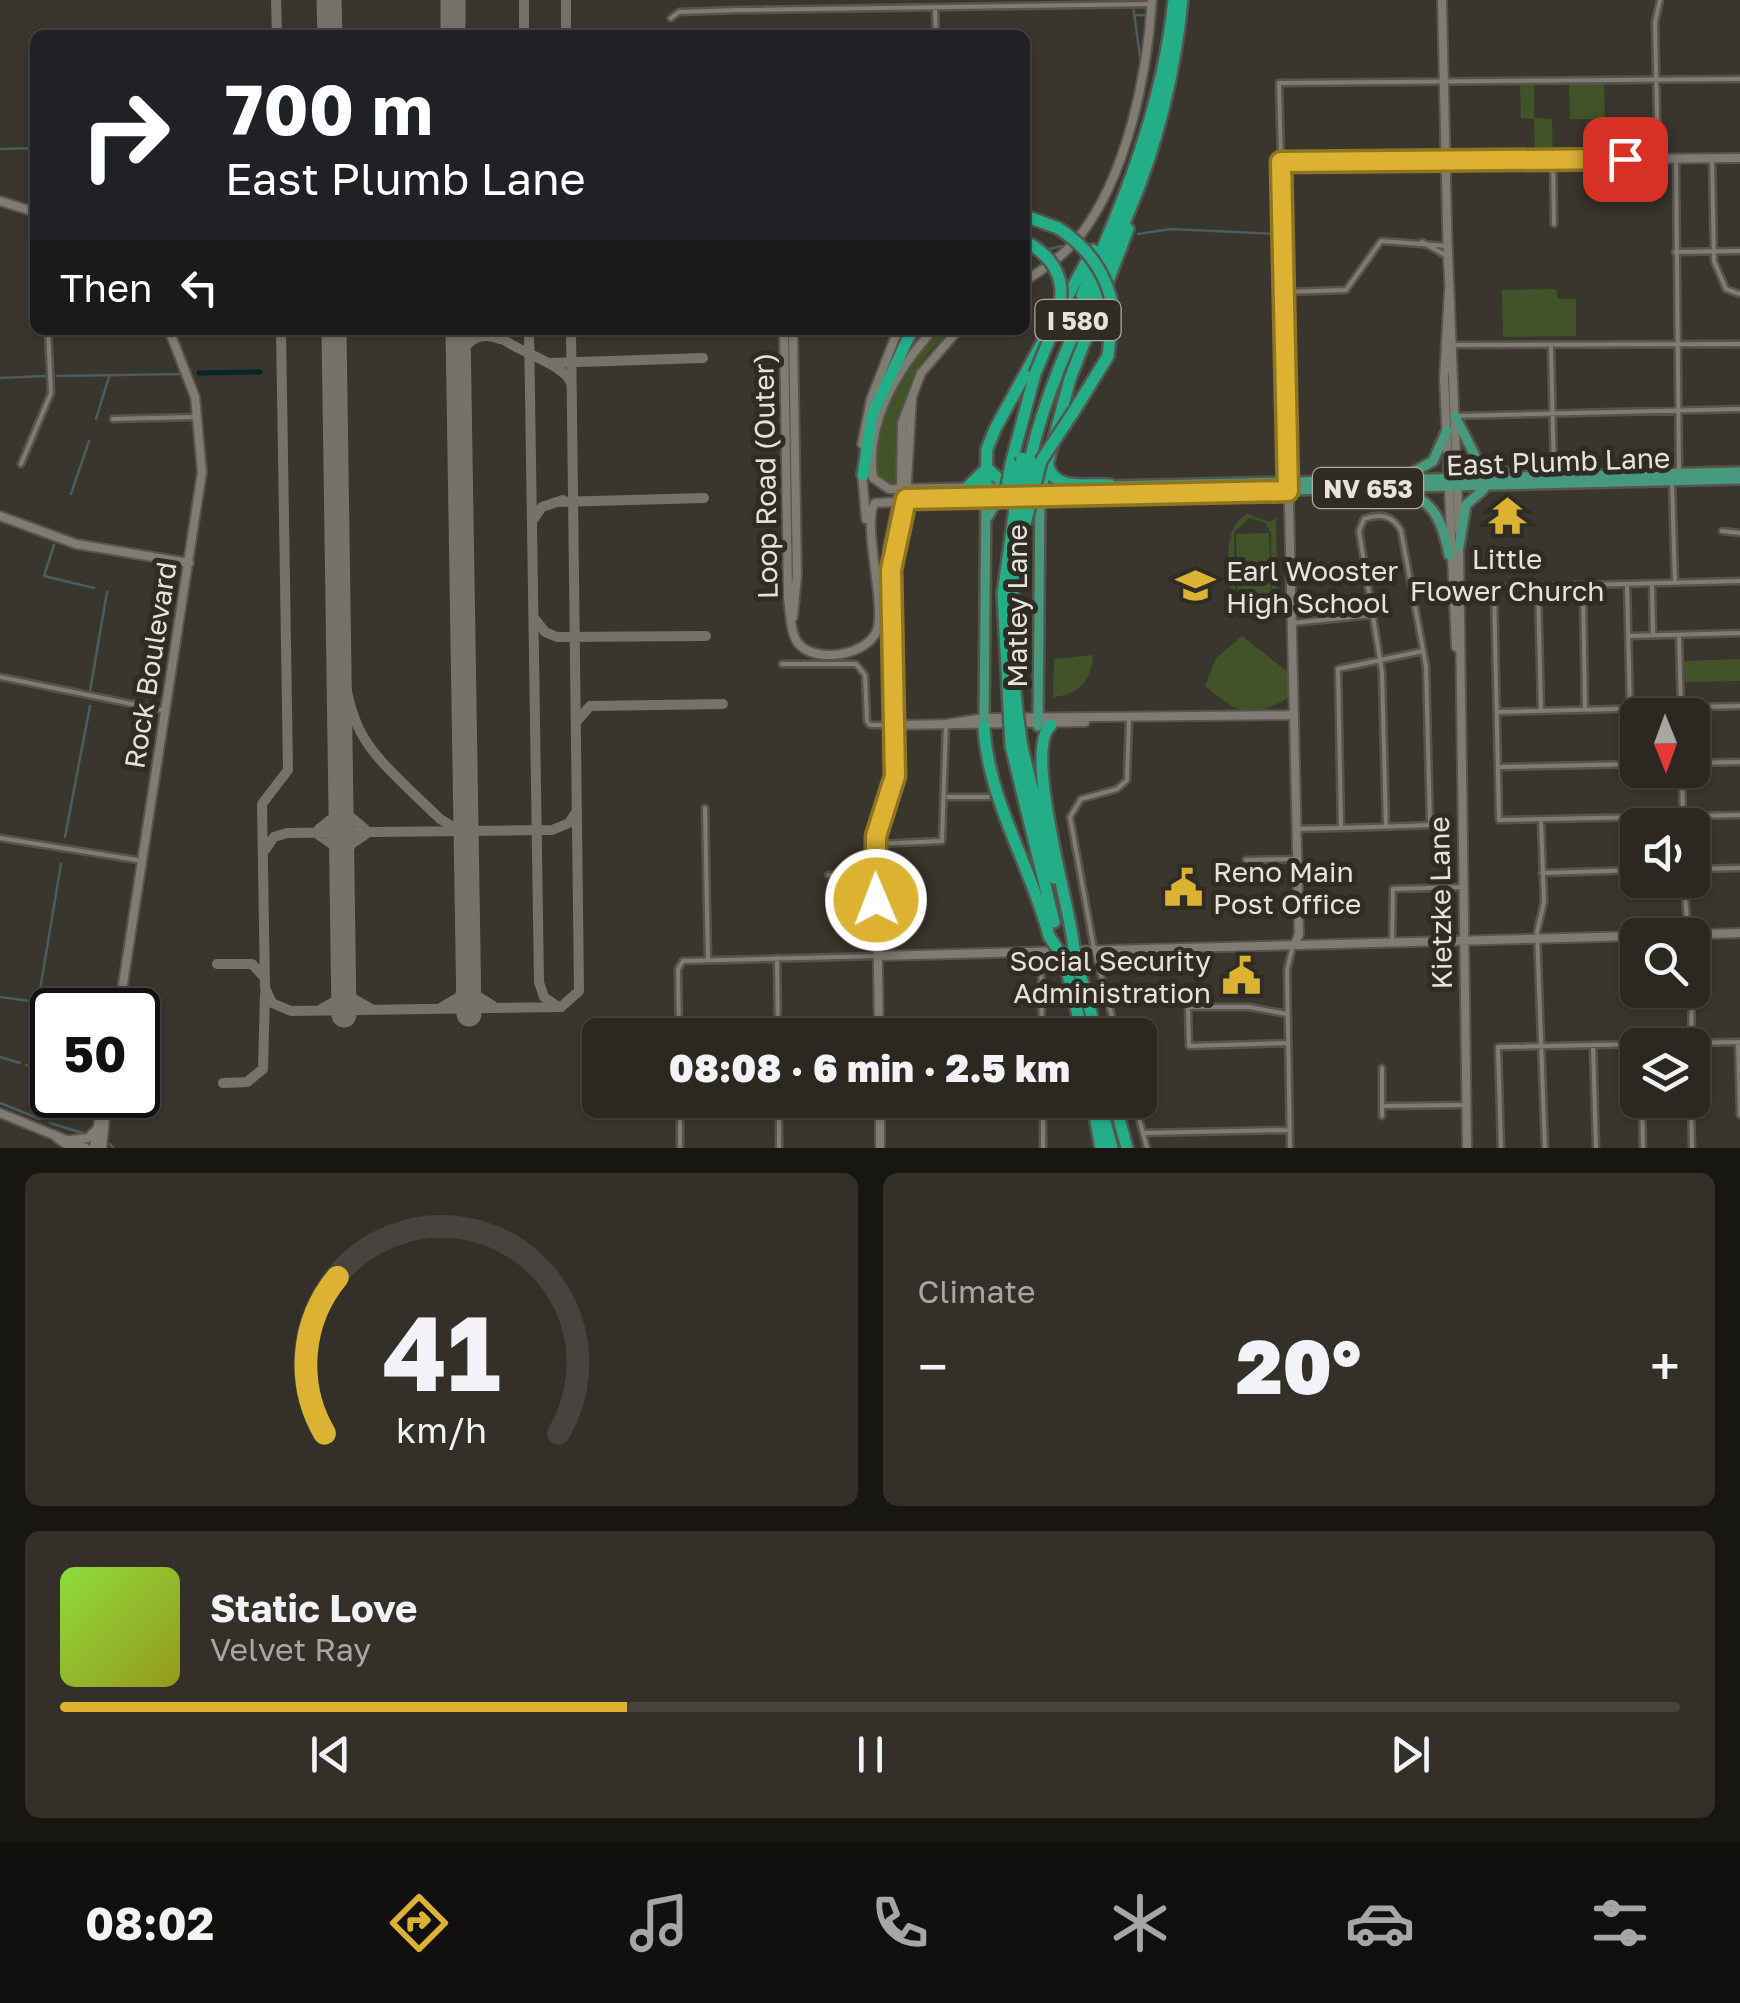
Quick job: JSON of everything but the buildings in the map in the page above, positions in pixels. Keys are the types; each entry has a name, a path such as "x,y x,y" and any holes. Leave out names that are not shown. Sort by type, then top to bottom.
{"highway":[{"name":"I 580","path":"1062,935 1016,746 1010,552 1021,461 1046,378 1134,170 1160,90 1174,0"},
{"name":"I 580","path":"1021,461 1060,362 1139,186 1167,93 1182,0"},
{"path":"986,464 995,479 1035,492 1070,379 1124,241 1139,186"},
{"path":"1010,552 1041,462 1108,356 1113,309 1105,279 1093,258 1058,228 1030,218"},
{"path":"986,492 989,442 1082,268 1106,236"},
{"path":"1010,552 1002,528 1021,461 1035,374 1059,316 1062,292 1048,260 1030,244"},
{"path":"862,475 872,415 910,335"},
{"path":"1048,457 1048,471 1057,482 1110,486"},
{"path":"970,492 986,464"},
{"path":"984,722 990,773 1035,885 1074,949 1069,964 1090,1018"},
{"path":"1042,722 1046,800 1062,935 1079,1018"},
{"path":"1098,1118 1101,1148"},
{"path":"1102,1118 1112,1148"},
{"path":"1120,1118 1131,1148"}],"main road":[{"name":"Kietzke Lane","path":"1442,0 1456,416 1450,555 1458,656"},
{"path":"1030,277 1073,244 1106,190 1136,96 1152,2"},
{"path":"1295,944 1299,938 1281,162 1740,158"},
{"path":"0,201 30,210"},
{"name":"Kietzke Lane","path":"1447,228 1448,259"},
{"name":"Kietzke Lane","path":"1449,290 1446,430 1459,547 1467,1148"},
{"name":"Rock Boulevard","path":"122,988 202,472 199,417 189,376 171,335"},
{"name":"Loop Road (Outer)","path":"784,335 792,622"},
{"path":"793,335 797,576 792,622 797,641 810,652 851,652 868,644 879,624 870,516 877,501 925,488 970,492 987,516"},
{"path":"875,546 866,516 862,475 866,417 896,335"},
{"path":"929,335 898,375 875,434 873,478 884,488 902,494 1132,492 1135,482"},
{"path":"891,570 902,494 902,423 914,388 938,348 952,335"},
{"path":"890,534 908,472 914,388"},
{"path":"1456,416 1467,446 1481,464 1500,473 1536,477"},
{"path":"1392,480 1427,467 1440,450 1446,430"},
{"path":"908,472 925,488"},
{"name":"East Plumb Lane","path":"1035,492 1288,487 1392,480 1515,485 1554,480 1740,476"},
{"name":"East Plumb Lane","path":"1035,492 1135,482 1360,488 1536,477 1554,480"},
{"path":"1459,547 1469,500 1484,489 1515,485"},
{"path":"1360,488 1402,491 1424,501 1441,522 1450,555"},
{"path":"984,722 986,492"},
{"path":"987,516 994,506 1035,492"},
{"name":"Matley Lane","path":"1035,492 1039,514 1042,722"},
{"path":"870,516 876,504 886,506 895,725 894,784 879,820 876,844 879,1018"},
{"path":"0,516 79,545 189,563"},
{"path":"894,704 901,716 918,724"},
{"path":"895,725 1294,715"},
{"path":"1042,722 1098,720"},
{"path":"1710,934 1740,933"},
{"path":"878,956 1620,936"},
{"path":"0,1113 86,1148"},
{"path":"94,1148 104,1118"},
{"path":"880,1118 880,1148"},
{"path":"69,1144 101,1130"},
{"path":"101,1130 104,1148"}],"street":[{"path":"1658,159 1655,22 1660,0"},
{"path":"671,18 679,12 702,11 1152,2"},
{"path":"935,7 936,30"},
{"path":"1281,162 1279,83 1740,79"},
{"path":"1675,583 1676,158"},
{"path":"1712,158 1713,251 1723,286 1740,294"},
{"path":"1553,159 1554,224"},
{"path":"1284,292 1344,290 1381,241 1445,244"},
{"path":"1422,242 1448,259"},
{"path":"1675,252 1740,251"},
{"path":"1446,318 1454,345 1740,344"},
{"path":"21,464 51,393 48,335"},
{"path":"1551,345 1554,480"},
{"path":"1456,416 1740,409"},
{"path":"114,419 199,417"},
{"path":"1296,829 1430,825 1423,651 1401,531 1389,518 1372,517 1359,527 1380,658 1386,826"},
{"path":"1722,531 1740,532"},
{"path":"1291,578 1364,572"},
{"path":"1460,588 1740,582"},
{"path":"1627,584 1630,698"},
{"path":"1652,584 1653,635"},
{"path":"1583,586 1585,710"},
{"path":"1538,587 1540,711"},
{"path":"1494,588 1499,820 1620,818"},
{"path":"1292,623 1372,615"},
{"path":"1628,636 1740,633"},
{"path":"1679,634 1681,698"},
{"path":"1341,828 1338,668 1423,651"},
{"path":"782,664 856,664 866,678 870,726 895,725"},
{"path":"0,676 166,711"},
{"path":"1710,707 1740,706"},
{"path":"1497,712 1620,709"},
{"path":"1112,1018 1094,949 1071,813 1081,799 1117,788 1127,780 1129,718"},
{"path":"876,844 940,843 946,798 946,724"},
{"path":"1710,763 1740,762"},
{"path":"1498,767 1620,764"},
{"path":"946,798 988,797"},
{"path":"705,808 708,960"},
{"path":"1710,816 1740,815"},
{"path":"1540,820 1538,938 1544,1148"},
{"path":"0,838 142,861"},
{"path":"1246,860 1297,859"},
{"path":"1710,869 1740,868"},
{"path":"1542,873 1620,871"},
{"path":"828,874 876,873"},
{"path":"1392,942 1393,888 1463,886"},
{"path":"1290,1148 1287,966 1295,944"},
{"path":"1041,952 1042,1018"},
{"path":"679,1018 680,963 878,956"},
{"path":"777,958 778,1018"},
{"path":"1288,1014 1249,1007 1188,1007 1188,1046 1288,1043"},
{"path":"1710,1043 1739,1042 1740,1116"},
{"path":"1502,1148 1498,1047 1620,1045"},
{"path":"1593,1046 1596,1148"},
{"path":"1382,1068 1382,1116"},
{"path":"1382,1106 1466,1104"},
{"path":"680,1118 680,1148"},
{"path":"779,1118 780,1148"},
{"path":"1042,1118 1043,1148"},
{"path":"1139,1118 1146,1148"},
{"path":"1643,1118 1644,1148"},
{"path":"1691,1118 1692,1148"},
{"path":"1143,1133 1290,1130"}],"green space":[{"path":"1534,83 1534,118 1552,119 1553,155 1535,154 1534,119 1521,118 1520,84"},
{"path":"1604,83 1605,119 1570,119 1569,84"},
{"path":"1556,289 1558,299 1576,299 1576,336 1503,337 1502,290"},
{"path":"934,335 947,335 920,364 911,380 897,481 892,486 880,482 874,465 875,445 889,402"},
{"path":"1248,514 1270,522 1276,518 1278,612 1272,607 1252,616 1232,607 1229,542 1239,521","holes":["1249,518 1264,522 1271,533 1272,598 1257,612 1241,607 1235,594 1234,532"]},
{"path":"1269,533 1271,595 1238,596 1236,534"},
{"path":"1242,636 1289,673 1290,697 1264,709 1245,711 1205,686 1216,658"},
{"path":"1093,655 1090,672 1082,685 1053,697 1054,659"},
{"path":"1740,659 1740,681 1685,682 1684,661"}],"waterway":[{"path":"1133,6 1141,63"},
{"path":"1136,15 1145,15"},
{"path":"0,149 30,148"},
{"path":"1138,234 1171,229 1280,234"},
{"path":"1044,250 1062,246"},
{"path":"199,373 260,372"},
{"path":"57,376 180,374"},
{"path":"0,378 45,376"},
{"path":"96,419 109,377"},
{"path":"71,494 89,441"},
{"path":"54,545 44,576 94,588"},
{"path":"90,691 107,592"},
{"path":"65,837 90,706"},
{"path":"0,997 38,1002 61,864"},
{"path":"0,1057 20,1063"},
{"path":"0,1103 40,1119"},
{"path":"50,1123 86,1134"},
{"path":"110,1144 113,1148"}],"taxiway":[{"path":"276,0 277,30"},
{"path":"524,0 524,30"},
{"path":"566,0 566,30"},
{"path":"281,335 288,770 262,804 265,988 272,1003 291,1011 561,1007 579,991 571,335"},
{"path":"334,350 337,335"},
{"path":"498,335 558,369 571,383"},
{"path":"529,335 539,982 544,997 557,1006"},
{"path":"458,366 472,340 484,336 500,339"},
{"path":"548,363 703,358"},
{"path":"556,502 704,498"},
{"path":"533,520 542,507 563,500"},
{"path":"535,619 545,632 557,637 706,636"},
{"path":"338,624 347,692 363,736 391,772 440,819 455,828"},
{"path":"577,721 590,706 723,704"},
{"path":"341,794 347,814 365,829"},
{"path":"319,829 334,817 340,800"},
{"path":"265,850 274,837 287,833 552,830 569,823 577,811"},
{"path":"343,867 351,844 369,832"},
{"path":"316,833 335,846 342,864"},
{"path":"217,964 252,964 265,978"},
{"path":"468,975 477,996 492,1005"},
{"path":"442,1007 459,997 468,976"},
{"path":"321,1009 337,1000 344,987 352,998 370,1008"},
{"path":"223,1083 247,1082 263,1069 265,994"}],"runway":[{"path":"329,0 330,30"},
{"path":"453,0 453,30"},
{"path":"334,335 344,1015"},
{"path":"458,335 469,1014"}],"place":[{"name":"Little Flower Church","path":"1507,515"},
{"name":"Earl Wooster High School","path":"1196,586"},
{"name":"Reno Main Post Office","path":"1183,887"},
{"name":"Social Security Administration","path":"1241,976"}],"route":[{"path":"876,900 876,836 895,776 891,570 906,499 1288,491 1281,162 1625,159"}]}
